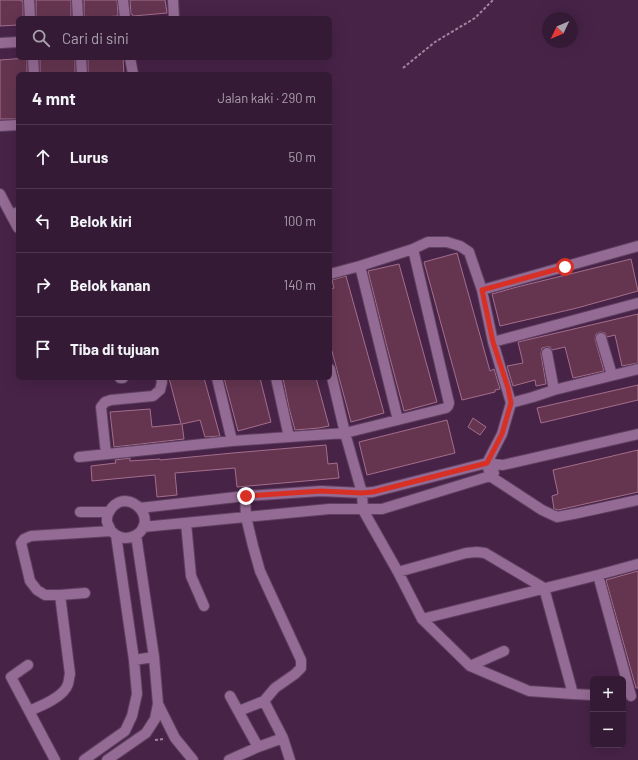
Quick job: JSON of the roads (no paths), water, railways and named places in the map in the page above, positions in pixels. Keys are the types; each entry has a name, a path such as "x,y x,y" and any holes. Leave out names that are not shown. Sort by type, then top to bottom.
{"street":[{"path":"29,0 30,16"},
{"path":"77,0 78,16"},
{"path":"123,0 125,16"},
{"path":"172,0 174,16"},
{"path":"0,43 16,42"},
{"path":"33,60 34,72"},
{"path":"81,60 82,72"},
{"path":"130,60 133,72"},
{"path":"0,126 16,125"},
{"path":"0,194 15,213"},
{"path":"332,273 414,249 428,242 448,242 460,246 469,252 482,290 493,342 508,388 511,403 502,434 487,463 490,476 542,510 557,516 638,500"},
{"path":"482,290 638,246"},
{"path":"79,457 232,441 345,433 446,408 449,403 414,249"},
{"path":"360,266 398,420"},
{"path":"493,342 638,303"},
{"path":"601,338 612,375"},
{"path":"547,353 554,390"},
{"path":"511,403 554,390 638,369"},
{"path":"332,378 345,433 362,493 363,510 398,572 422,619 470,666 529,691 590,695"},
{"path":"106,454 101,406 105,402 111,400 153,396 160,390 162,380"},
{"path":"217,380 232,441"},
{"path":"276,380 289,437"},
{"path":"140,508 246,496 321,491 362,493 373,492 487,463 503,465 638,434"},
{"path":"143,527 329,509 382,509 490,476 503,465"},
{"path":"238,711 264,701 275,688 301,668 301,660 260,571 246,517 246,496"},
{"path":"84,760 125,730 132,716 137,694 134,660 113,533 107,522 108,512 114,505 123,501 133,502 140,508 144,517 143,527 136,535 126,538 113,533 30,536 21,543 30,581 37,590 45,595 85,593"},
{"path":"80,512 108,512"},
{"path":"186,523 191,576 204,606"},
{"path":"107,760 146,734 155,719 158,704 154,657 136,535"},
{"path":"398,572 477,552 485,553 544,588 573,694"},
{"path":"422,619 638,564"},
{"path":"598,575 631,695"},
{"path":"29,712 42,706 64,692 68,685 70,674 60,595"},
{"path":"470,666 504,651"},
{"path":"134,660 154,657"},
{"path":"28,665 11,677 55,760"},
{"path":"230,696 258,747"},
{"path":"264,701 283,738 290,760"},
{"path":"158,704 175,738 193,760"},
{"path":"229,760 283,738"}]}
